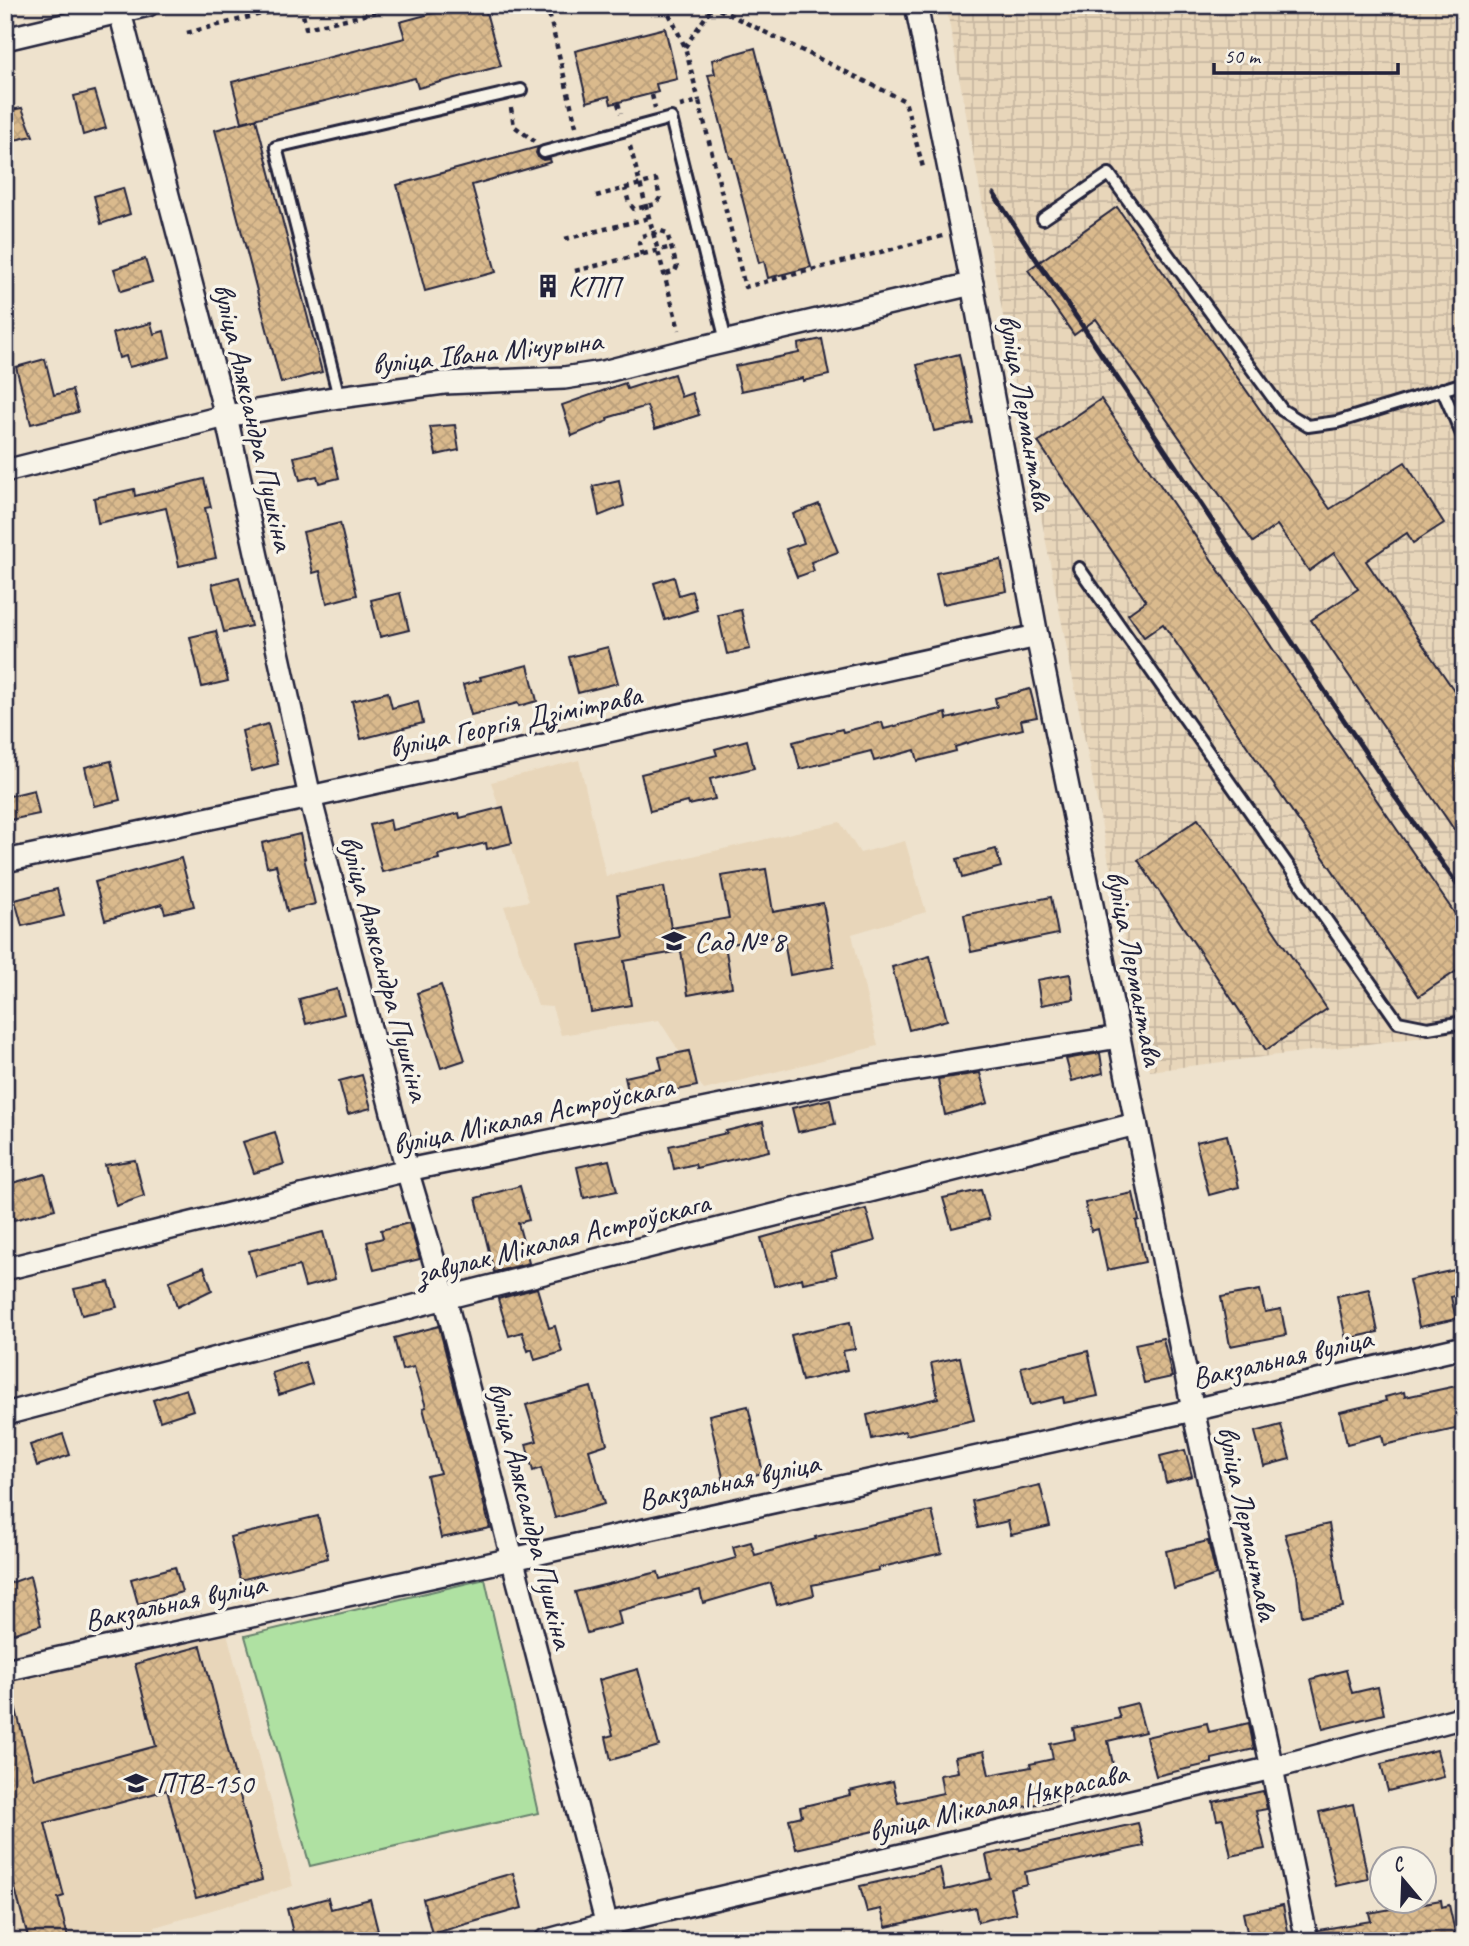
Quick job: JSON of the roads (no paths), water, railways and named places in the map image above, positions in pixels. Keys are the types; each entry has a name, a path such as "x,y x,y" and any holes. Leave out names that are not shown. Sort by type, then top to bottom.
{"street":[{"path":"5,39 119,8 148,5"},
{"name":"вуліца Лермантава","path":"916,5 972,284 1037,636 1193,1410 1307,1941"},
{"name":"вуліца Аляксандра Пушкіна","path":"119,8 226,416 310,797 407,1170 445,1298 609,1933"},
{"name":"вуліца Івана Мічурына","path":"5,471 226,416 338,397 443,383 564,378 603,372 972,284"},
{"name":"вуліца Георгія Дзімітрава","path":"5,861 310,797 1037,636"},
{"name":"вуліца Мікалая Астроўскага","path":"5,1269 407,1170 839,1082 1119,1037"},
{"name":"завулак Мікалая Астроўскага","path":"5,1414 445,1298 1136,1124"},
{"name":"Вакзальная вуліца","path":"5,1670 1193,1410 1464,1346"},
{"name":"вуліца Мікалая Някрасава","path":"545,1941 609,1933 1272,1768 1464,1717"}],"lane":[{"path":"338,397 275,147 521,90"},
{"path":"540,148 625,131 671,118 726,341"},
{"path":"1043,219 1109,174 1282,410 1308,426 1337,422 1464,383"},
{"path":"1442,389 1464,439"},
{"path":"1079,568 1398,1022 1428,1028 1464,1022"}],"railway":[{"path":"994,194 1391,791 1464,894"}],"place":[{"name":"КПП","path":"548,286"},
{"name":"Сад № 8","path":"674,941"},
{"name":"ПТВ-150","path":"136,1783"}]}
